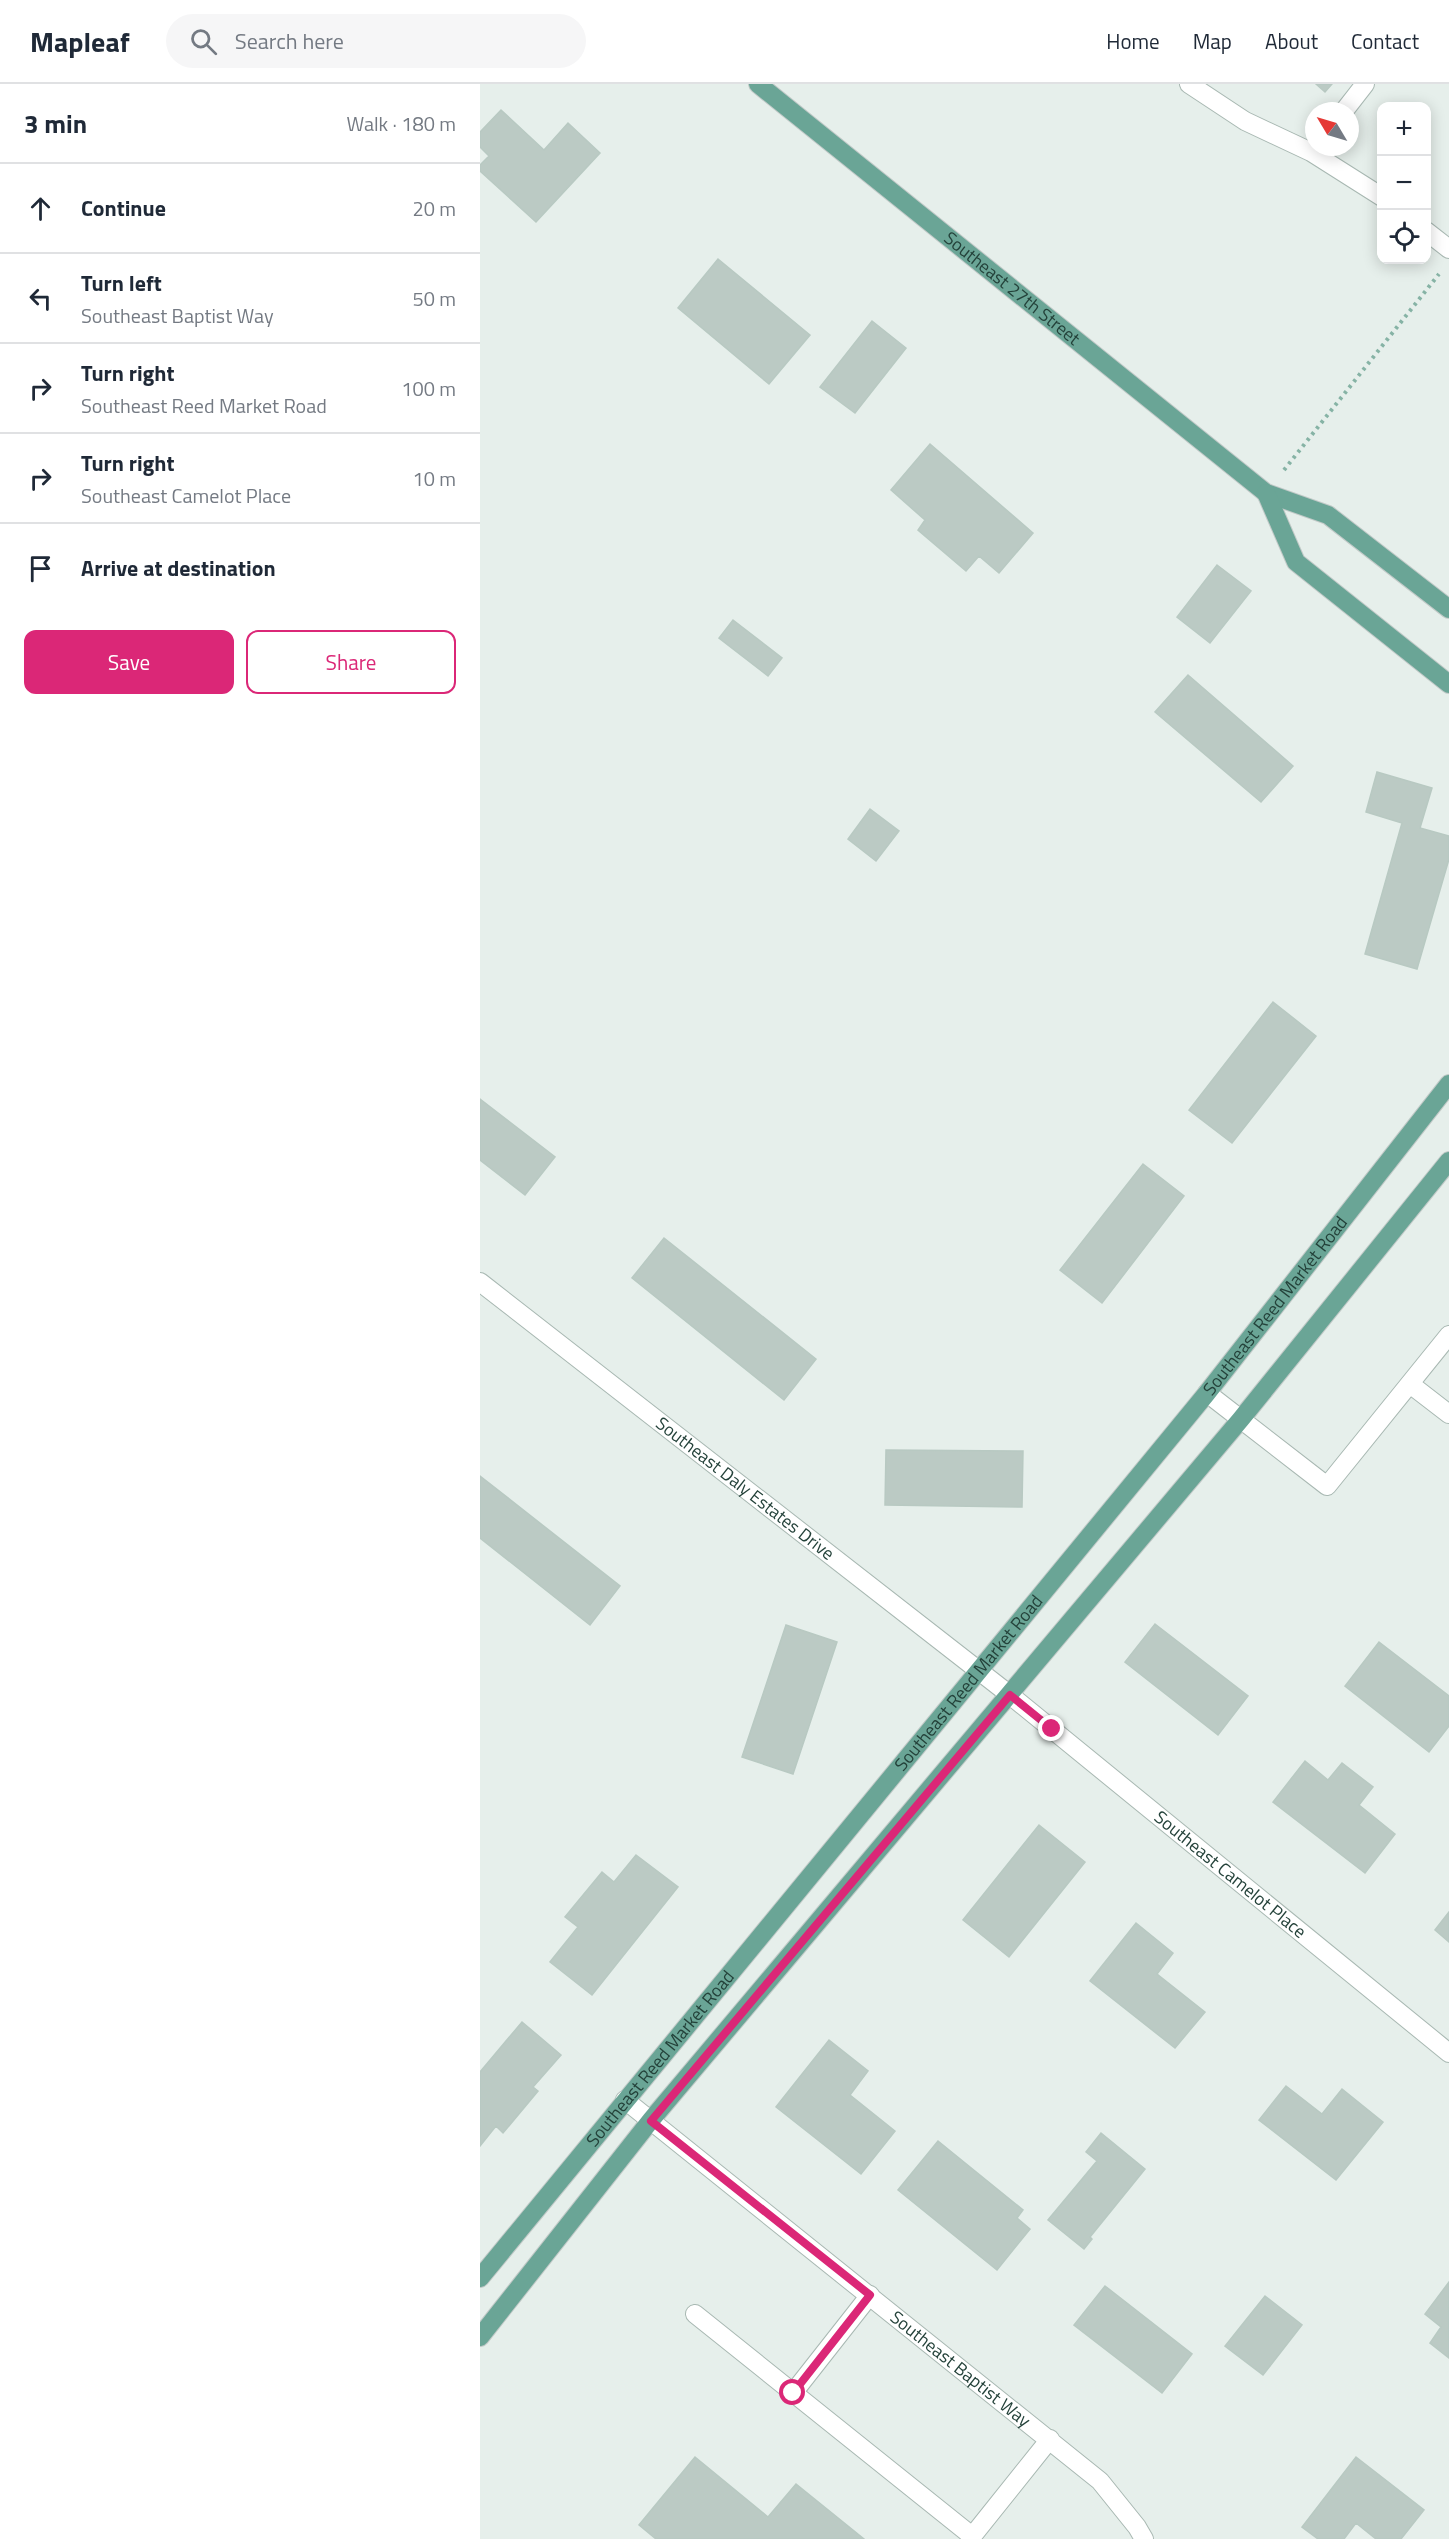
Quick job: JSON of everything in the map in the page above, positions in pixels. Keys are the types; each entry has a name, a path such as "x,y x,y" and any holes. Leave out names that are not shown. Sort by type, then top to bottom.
{"main road":[{"name":"Southeast 27th Street","path":"758,84 1266,493 1328,515 1449,609"},
{"name":"Southeast 27th Street","path":"1266,493 1296,562 1449,684"},
{"name":"Southeast Reed Market Road","path":"480,2278 1207,1393 1449,1084"},
{"name":"Southeast Reed Market Road","path":"480,2337 651,2121 1241,1419 1449,1161"}],"street":[{"path":"1189,84 1245,121 1305,146"},
{"path":"1351,102 1365,84"},
{"path":"1323,156 1377,194"},
{"path":"1431,235 1449,249"},
{"name":"Southeast Daly Estates Drive","path":"480,1282 1010,1695"},
{"path":"1207,1393 1327,1486 1449,1335"},
{"path":"1410,1384 1449,1414"},
{"name":"Southeast Camelot Place","path":"1010,1695 1449,2053"},
{"name":"Southeast Baptist Way","path":"625,2100 1100,2481 1144,2539"},
{"path":"793,2393 870,2295"},
{"path":"695,2314 971,2538 1050,2439"}],"path":[{"path":"1266,493 1442,270"}],"building":[{"path":"1316,84 1332,84 1325,92"},
{"path":"501,110 544,150 568,123 600,153 536,222 480,171 480,165 489,156 480,147 480,132"},
{"path":"718,259 810,335 769,384 678,308"},
{"path":"872,321 906,348 855,413 820,387"},
{"path":"930,444 1033,533 999,573 979,556 966,571 918,530 925,520 891,490"},
{"path":"1217,565 1251,591 1210,643 1177,617"},
{"path":"733,620 782,658 768,676 719,638"},
{"path":"1188,675 1293,766 1261,802 1155,712"},
{"path":"1377,772 1432,788 1420,828 1449,836 1449,859 1417,969 1365,954 1402,823 1366,812"},
{"path":"870,809 899,831 876,861 848,839"},
{"path":"1273,1002 1316,1036 1232,1143 1189,1110"},
{"path":"480,1099 555,1157 525,1195 480,1160"},
{"path":"1143,1164 1184,1196 1102,1303 1060,1270"},
{"path":"664,1238 816,1359 784,1400 632,1278"},
{"path":"886,1450 1023,1451 1022,1507 885,1505"},
{"path":"480,1476 620,1586 590,1625 480,1538"},
{"path":"1155,1624 1248,1696 1218,1735 1125,1662"},
{"path":"786,1625 837,1642 793,1774 742,1757"},
{"path":"1379,1642 1449,1696 1449,1726 1429,1752 1345,1686"},
{"path":"1305,1761 1328,1780 1342,1763 1373,1787 1359,1805 1395,1834 1365,1873 1273,1802"},
{"path":"1039,1825 1085,1862 1009,1957 963,1920"},
{"path":"636,1855 678,1887 592,1995 550,1962 578,1927 565,1917 602,1872 614,1882"},
{"path":"1449,1912 1449,1942 1435,1930"},
{"path":"1136,1923 1173,1953 1157,1974 1205,2012 1175,2048 1090,1981"},
{"path":"522,2022 561,2055 533,2087 538,2091 503,2133 496,2126 480,2146 480,2072"},
{"path":"829,2040 868,2071 850,2095 895,2131 861,2174 776,2107"},
{"path":"1286,2086 1322,2114 1342,2089 1383,2122 1336,2180 1259,2120"},
{"path":"1101,2133 1145,2169 1090,2237 1092,2239 1084,2249 1048,2220 1097,2161 1086,2152"},
{"path":"938,2141 1023,2210 1017,2218 1030,2229 997,2270 898,2190"},
{"path":"1449,2282 1449,2358 1430,2343 1441,2327 1425,2314"},
{"path":"1105,2286 1192,2354 1162,2393 1074,2325"},
{"path":"1265,2296 1302,2325 1263,2375 1225,2346"},
{"path":"695,2457 768,2517 796,2484 864,2539 656,2539 639,2525"},
{"path":"1356,2457 1424,2510 1401,2539 1376,2539 1356,2523 1344,2539 1318,2539 1302,2527"}],"route":[{"path":"793,2393 870,2295 651,2121 1010,1695 1052,1729"}]}
